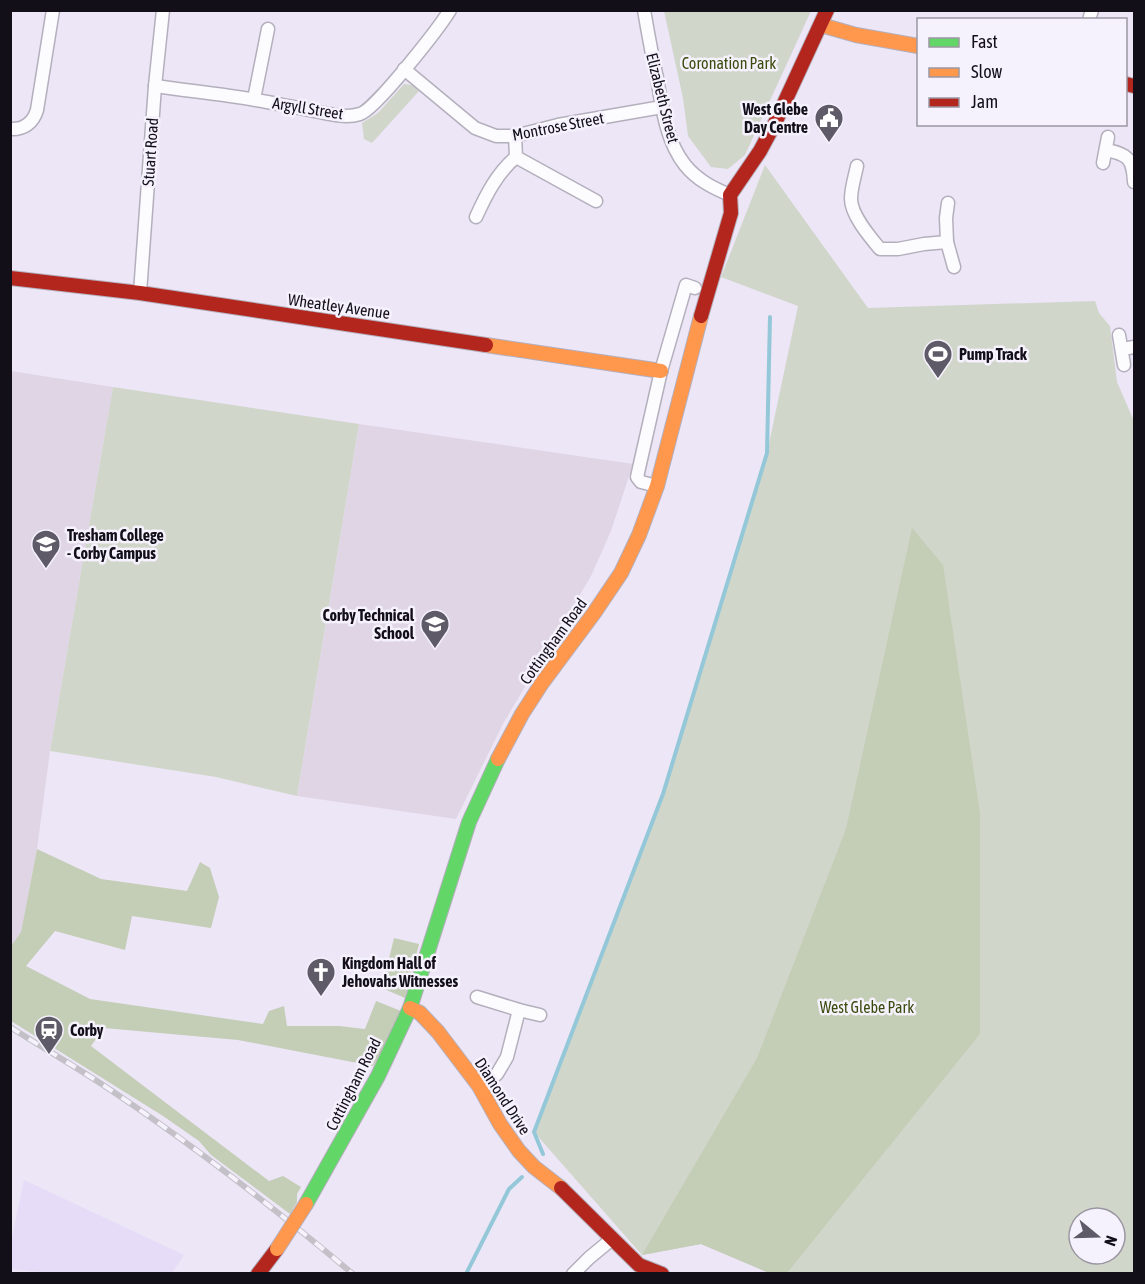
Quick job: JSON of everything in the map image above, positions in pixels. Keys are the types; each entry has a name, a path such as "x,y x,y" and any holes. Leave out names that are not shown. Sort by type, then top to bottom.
{"street":[{"path":"10,129 22,128 34,119 53,10"},
{"name":"Stuart Road","path":"140,293 155,86 163,10"},
{"name":"Argyll Street","path":"155,86 254,99 346,116 362,114 374,105 450,10"},
{"name":"Elizabeth Street","path":"644,10 662,107 673,146 685,165 700,180 730,195"},
{"name":"Cottingham Road","path":"258,1274 306,1204 367,1096 410,1008 469,822 501,752 542,683 621,573 639,535 657,486 709,285 731,213 730,195 760,151 775,123 827,10"},
{"path":"821,25 871,39 917,46"},
{"path":"254,99 268,29"},
{"name":"Montrose Street","path":"404,69 475,128 496,136 514,136 558,125 662,107"},
{"path":"514,136 516,157"},
{"path":"1103,163 1107,143 1129,160 1134,182"},
{"path":"476,217 485,188 516,157"},
{"path":"516,157 596,201"},
{"path":"857,166 851,200 855,214 880,249 898,249 947,242"},
{"path":"948,203 947,242 954,267"},
{"name":"Wheatley Avenue","path":"10,278 140,293 661,371"},
{"path":"657,486 641,482 637,477 661,371 686,285 695,288"},
{"path":"1119,335 1128,348 1124,365"},
{"path":"477,998 540,1015"},
{"name":"Diamond Drive","path":"410,1008 420,1013 438,1032 479,1086 500,1124 519,1151 534,1167 564,1191 639,1264 660,1273"},
{"path":"479,1086 497,1074 507,1057 519,1010"},
{"path":"573,1274 612,1239"}],"shaded area":[{"name":"Tresham College - Corby Campus","path":"11,371 113,387 50,751 37,849 21,932 11,946"},
{"name":"Corby Technical School","path":"359,424 633,464 611,531 591,576 504,722 456,819 297,796"},
{"path":"24,1180 184,1255 172,1273 61,1274 11,1269 11,1242"}],"green space":[{"name":"Coronation Park","path":"664,11 811,11 745,155 728,169 711,167 688,136 683,98"},
{"path":"404,84 412,85 419,91 372,143 364,139 362,123 378,113"},
{"name":"West Glebe Park","path":"765,165 868,308 1095,301 1099,313 1110,326 1117,382 1134,421 1134,1273 769,1273 701,1244 642,1255 534,1132 663,794 767,453 798,306 721,277"},
{"path":"113,387 359,424 297,796 216,777 50,751"},
{"path":"912,528 943,565 980,813 980,1034 787,1273 769,1273 701,1244 642,1255 757,1058 846,829"},
{"path":"37,849 101,879 187,891 200,862 210,868 219,897 211,928 132,916 125,950 55,931 26,966 90,999 263,1024 269,1011 284,1006 287,1026 339,1026 365,1029 376,1001 401,1011 389,1041 373,1066 238,1040 104,1028 91,1046 269,1181 283,1176 301,1187 297,1194 297,1202 290,1214 211,1155 199,1141 163,1116 11,1021 11,946 21,932"},
{"path":"394,938 419,944 405,998 382,988"}],"waterway":[{"path":"543,1154 534,1132 663,794 767,453 770,317"},
{"path":"466,1274 509,1189 522,1177"}],"railway":[{"path":"10,1027 100,1083 197,1151 261,1199 353,1274"}],"traffic: fast":[{"path":"306,1204 378,1076 410,1008 469,822 498,759"}],"traffic: slow":[{"path":"821,25 856,35 917,46"},
{"path":"498,759 542,683 621,573 639,535 657,486 701,316"},
{"path":"486,345 661,371"},
{"path":"410,1008 420,1013 438,1032 479,1086 500,1124 519,1151 534,1167 561,1188"},
{"path":"277,1249 306,1204"}],"traffic: jam":[{"path":"701,316 731,213 730,195 760,151 775,123 827,10"},
{"path":"1127,84 1134,86"},
{"path":"10,278 140,293 486,345"},
{"path":"561,1188 639,1265 662,1274"},
{"path":"258,1274 277,1249"}],"place":[{"name":"West Glebe Day Centre","path":"829,144"},
{"name":"Pump Track","path":"938,380"},
{"name":"Tresham College - Corby Campus","path":"46,570"},
{"name":"Corby Technical School","path":"435,650"},
{"name":"Kingdom Hall of Jehovahs Witnesses","path":"321,998"},
{"name":"Corby","path":"49,1056"}]}
